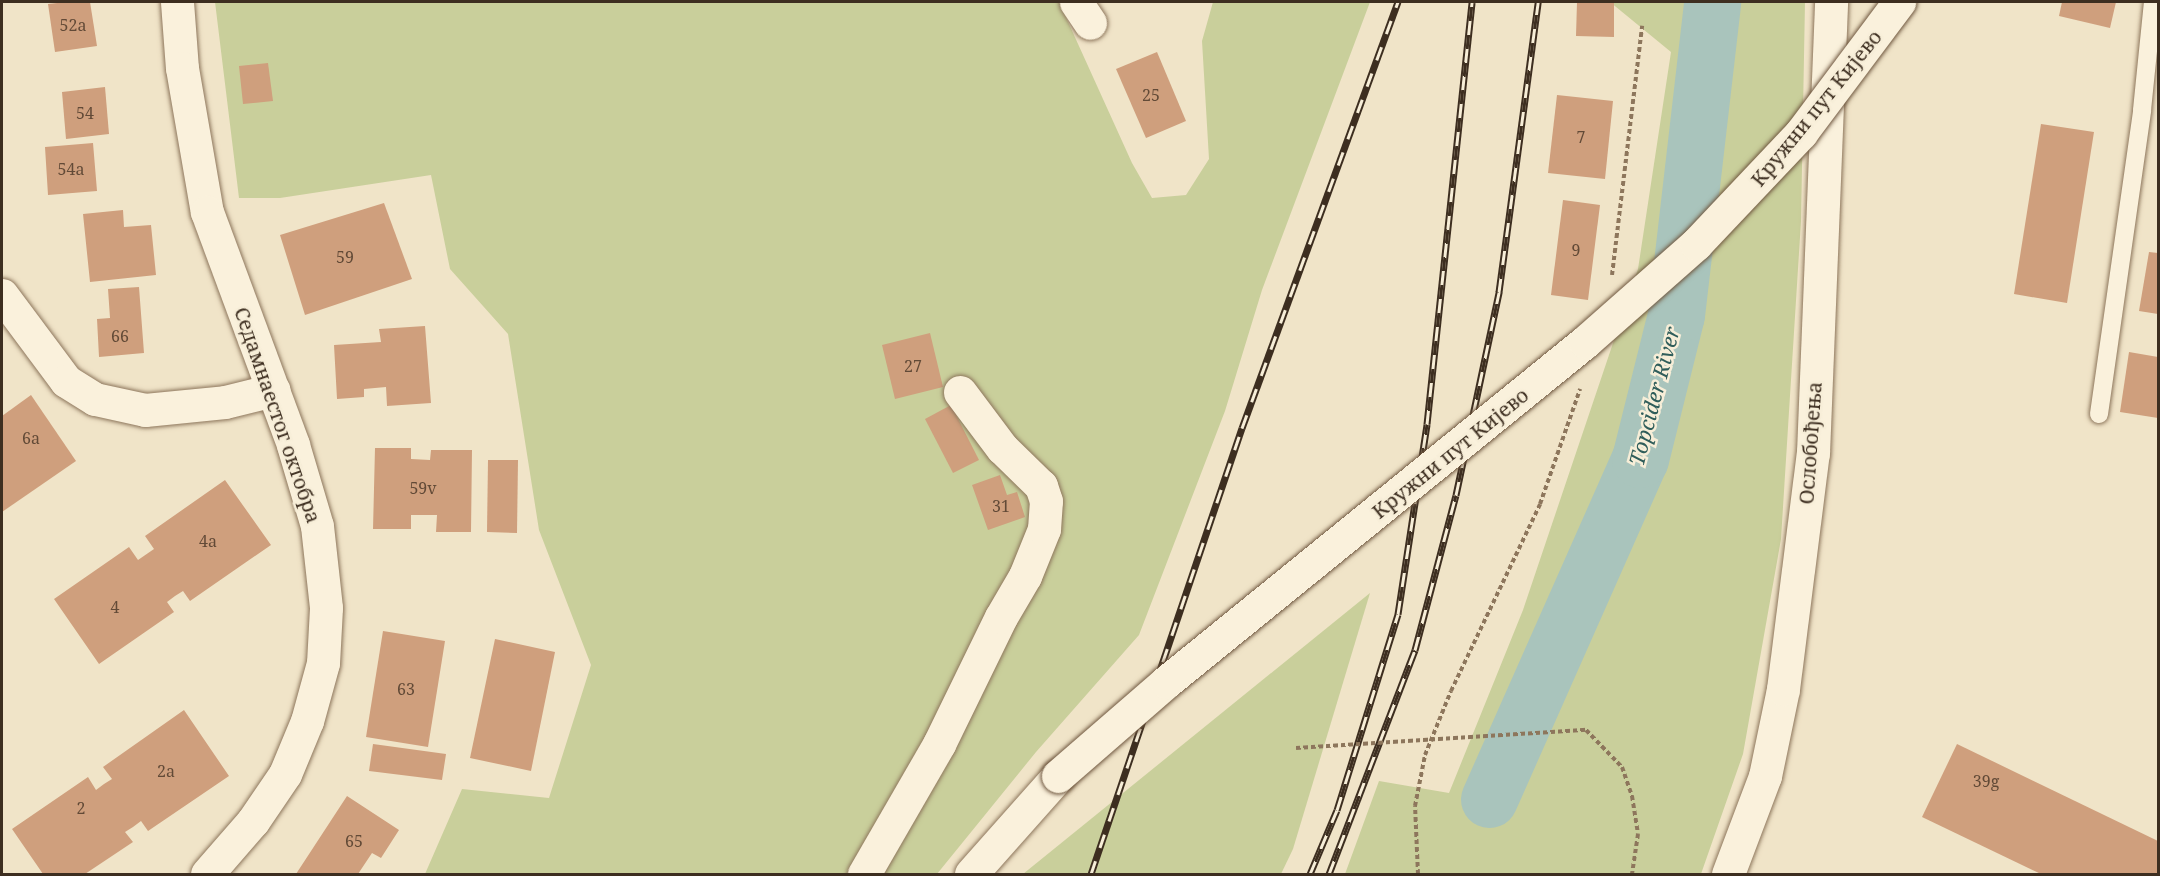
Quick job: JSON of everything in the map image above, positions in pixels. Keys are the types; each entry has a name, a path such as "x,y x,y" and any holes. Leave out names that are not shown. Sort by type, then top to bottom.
{"main road":[{"name":"Седамнаестог октобра","path":"177,2 182,68 207,212 274,390 317,526 326,608 323,663 307,721 285,774 207,874"},
{"name":"Ослобођења","path":"1728,874 1765,776 1783,689 1813,453 1832,2"},
{"name":"Кружни пут Кијево","path":"971,874 1058,776 1167,682 1585,342 1696,244 1801,133 1899,2"},
{"path":"2,295 66,381 95,399 145,410 225,402 274,390"},
{"path":"864,874 939,744 1001,617 1025,576 1044,529 1046,501 1041,486 1002,448 960,392"}],"lane":[{"path":"2099,414 2142,110 2153,2"}],"path":[{"path":"1610,287 1642,26"},
{"path":"1418,874 1415,806 1425,755 1451,691 1540,504 1581,386"},
{"path":"1296,748 1587,730 1622,767 1632,795 1638,834 1632,874"}],"green space":[{"path":"215,2 1059,2 1132,163 1152,198 1186,195 1209,159 1202,41 1213,2 1370,2 1262,290 1225,411 1139,635 1036,752 937,874 425,874 462,789 549,798 591,665 539,530 508,334 450,269 431,175 280,198 239,198"},
{"path":"1610,2 1805,2 1801,221 1781,539 1743,754 1701,874 1345,874 1379,781 1449,793 1523,610 1638,269 1671,52"},
{"path":"1370,593 1293,849 1281,874 1023,874"}],"building":[{"path":"90,2 97,46 55,52 48,4"},
{"path":"1577,2 1614,2 1614,37 1576,36"},
{"path":"2062,2 2116,2 2110,28 2059,16"},
{"path":"1157,52 1186,121 1146,138 1116,69"},
{"path":"268,63 273,101 243,104 239,66"},
{"path":"105,87 109,134 66,139 62,92"},
{"path":"1557,95 1613,101 1605,179 1548,173"},
{"path":"2041,124 2094,132 2067,303 2014,294"},
{"path":"93,143 97,191 48,195 45,147"},
{"path":"1563,200 1600,205 1588,300 1551,295"},
{"path":"384,203 412,279 305,315 280,235"},
{"path":"123,210 124,227 151,225 156,275 90,282 83,214"},
{"path":"2149,252 2158,253 2158,314 2139,311"},
{"path":"139,287 144,353 99,357 97,319 110,318 108,289"},
{"path":"425,326 431,403 387,406 386,387 364,389 364,397 337,399 334,345 381,342 379,329"},
{"path":"930,333 943,387 895,399 882,345"},
{"path":"2129,352 2158,357 2158,418 2120,412"},
{"path":"31,395 76,461 2,512 2,416"},
{"path":"951,405 979,460 953,473 925,419"},
{"path":"375,448 411,448 411,459 430,460 431,450 472,450 471,532 436,532 437,515 411,515 411,529 373,529"},
{"path":"488,460 518,460 517,533 487,532"},
{"path":"1000,475 1007,495 1017,492 1025,517 988,530 972,485"},
{"path":"225,480 271,545 190,601 183,591 175,596 167,602 174,612 99,664 54,599 129,547 138,560 154,549 145,536"},
{"path":"383,631 445,641 428,747 366,737"},
{"path":"495,639 555,652 531,771 470,758"},
{"path":"184,710 229,776 148,831 141,821 125,832 133,842 85,874 43,874 12,829 88,777 96,790 112,779 103,767"},
{"path":"373,744 446,754 442,780 369,771"},
{"path":"1957,744 2158,841 2158,874 2041,874 1922,817"},
{"path":"347,796 399,830 381,858 372,853 358,874 296,874"}],"waterway":[{"name":"Topcider River","path":"1489,799 1640,459 1676,315 1712,2"}],"railway":[{"path":"1091,874 1242,428 1398,2"},
{"path":"1310,874 1337,810 1398,614 1427,424 1472,2"},
{"path":"1329,874 1415,650 1456,495 1499,292 1538,2"}]}
